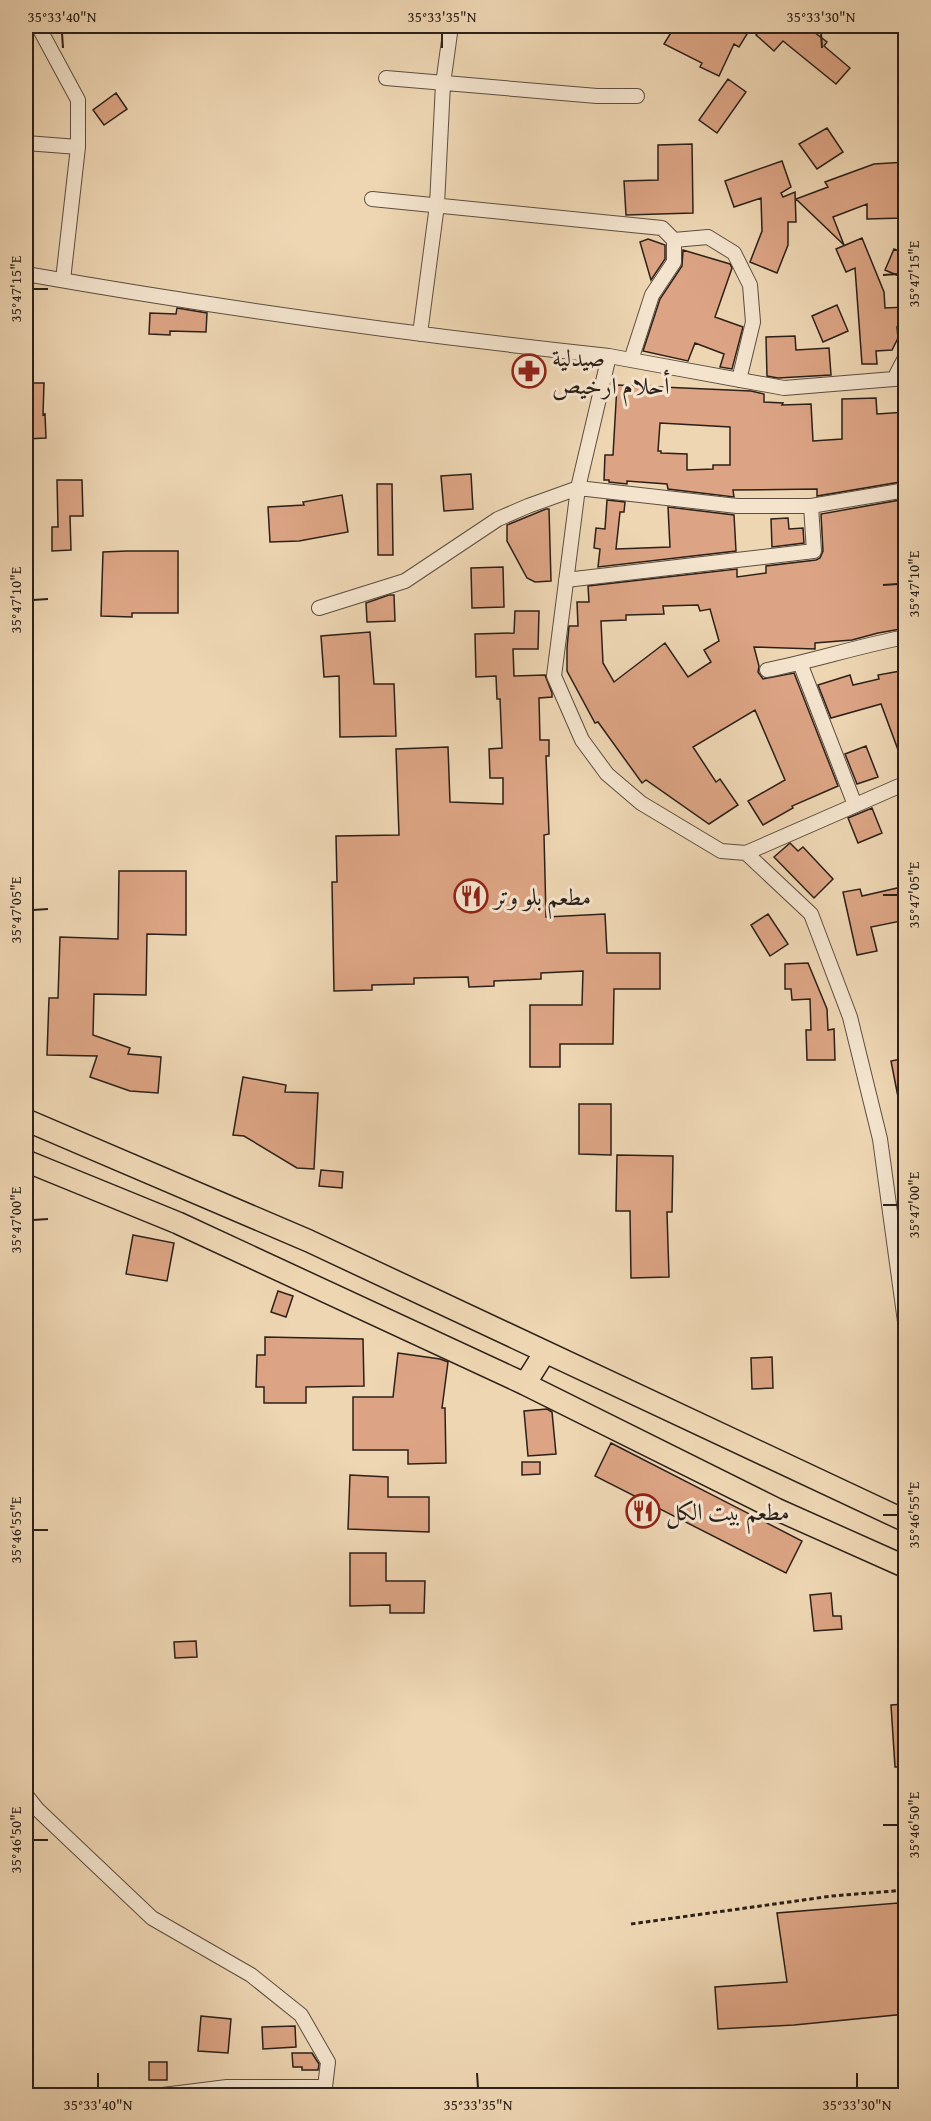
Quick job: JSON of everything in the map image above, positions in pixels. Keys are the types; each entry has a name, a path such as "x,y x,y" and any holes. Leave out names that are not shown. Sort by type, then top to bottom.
{"main road":[{"path":"26,1120 309,1241 906,1521"},
{"path":"26,1161 178,1223 525,1384 776,1509 906,1567"},
{"path":"525,1384 545,1352"}],"street":[{"path":"38,26 78,100 78,147 63,280"},
{"path":"420,334 437,205 443,84 451,26"},
{"path":"386,78 597,96 637,96"},
{"path":"26,143 78,147"},
{"path":"372,199 662,228 674,240 674,262 652,295 631,360"},
{"path":"674,240 708,237 734,253 750,285 753,322 739,380"},
{"path":"26,274 186,301 420,334 609,356 784,388 900,378 906,356"},
{"path":"609,356 578,488 554,676 582,740 607,774 641,803 721,851 746,853 906,783"},
{"path":"319,608 405,580 498,519 578,488 737,506 811,506 906,490"},
{"path":"566,580 813,551 811,506"},
{"path":"767,670 865,645 906,638"},
{"path":"800,663 855,805"},
{"path":"746,853 811,914 849,1017 880,1139 906,1329"},
{"path":"26,1796 152,1918 251,1975 300,2015 328,2062 327,2092 227,2087 155,2096"}],"path":[{"path":"631,1924 832,1896 906,1890"}],"building":[{"path":"675,26 752,26 739,47 734,44 719,76 700,67 702,63 664,44"},
{"path":"764,26 806,26 827,42 824,46 850,68 836,84 783,41 774,51 756,35"},
{"path":"728,79 746,92 717,133 699,120"},
{"path":"116,93 127,109 104,125 93,110"},
{"path":"827,128 843,152 817,169 799,144"},
{"path":"692,144 693,213 626,215 624,181 658,180 658,145"},
{"path":"782,161 791,187 781,193 783,197 795,192 796,222 788,222 788,245 777,273 750,262 762,231 761,198 734,207 725,181"},
{"path":"906,162 902,218 867,219 867,204 833,217 844,245 796,199 828,187 825,182 874,164"},
{"path":"862,238 884,292 885,308 906,307 906,327 897,327 898,338 892,350 876,351 877,364 862,364 855,268 846,272 836,249"},
{"path":"648,239 665,245 665,259 651,280 640,242"},
{"path":"894,249 906,254 906,279 885,270"},
{"path":"683,250 730,264 732,268 715,317 743,327 732,369 720,367 724,354 695,343 688,361 643,351 660,299 682,266"},
{"path":"837,305 848,331 823,342 812,316"},
{"path":"177,308 207,313 206,332 170,331 170,335 149,334 150,313 176,314"},
{"path":"795,336 796,350 829,348 831,375 778,378 767,376 766,337"},
{"path":"26,383 44,383 43,415 45,414 46,438 26,439"},
{"path":"617,385 751,391 764,394 764,402 783,403 782,405 811,404 813,441 842,439 842,399 876,398 877,414 906,412 906,481 817,496 817,489 733,490 734,497 668,489 667,484 609,482 609,480 604,480 605,455 613,455","holes":["660,423 730,427 730,465 713,465 713,469 687,470 687,454 658,451"]},
{"path":"471,474 473,509 444,511 441,476"},
{"path":"57,480 82,480 83,516 70,516 71,550 52,551 52,527 58,527"},
{"path":"377,484 392,484 393,555 378,555"},
{"path":"342,495 348,532 299,541 270,542 268,507 304,505 303,502"},
{"path":"906,499 906,628 852,640 815,643 815,649 754,647 759,666 758,672 763,679 794,673 838,786 792,806 793,808 763,825 748,801 785,780 755,710 693,747 716,782 720,779 738,805 709,824 646,780 642,783 598,722 595,723 567,671 569,626 578,626 577,602 589,602 588,586 737,569 737,577 766,573 766,566 816,560 820,558 823,551 821,514","holes":["698,605 700,611 710,609 719,641 704,650 711,662 688,677 665,643 614,682 603,663 601,621 626,620 626,615 664,614 663,606"]},
{"path":"607,500 625,502 624,512 620,512 616,549 670,547 668,507 734,515 736,551 598,567 600,549 594,548 596,528 605,529"},
{"path":"549,509 551,581 535,582 527,578 507,541 507,525"},
{"path":"788,518 789,529 803,528 804,543 772,547 771,519"},
{"path":"178,551 178,613 132,613 132,617 101,616 103,552"},
{"path":"503,567 504,607 472,608 471,568"},
{"path":"394,595 395,621 367,622 366,603"},
{"path":"515,611 539,611 538,649 513,649 514,676 545,675 552,693 552,697 539,698 540,740 549,740 549,756 546,756 549,834 544,835 546,917 605,914 607,953 660,953 660,989 614,989 613,1044 560,1044 560,1067 530,1067 530,1005 582,1005 583,971 541,973 541,979 494,981 494,986 469,987 468,977 414,978 414,984 372,985 372,990 334,991 332,882 337,882 336,836 399,835 396,749 448,747 450,802 503,804 503,778 490,778 489,749 502,748 500,699 497,699 496,676 476,677 475,634 514,633"},
{"path":"370,632 374,684 394,684 396,736 340,737 339,676 324,677 321,636"},
{"path":"906,670 906,765 904,766 881,704 831,718 818,685 850,675 853,685 879,679 878,675"},
{"path":"866,746 878,777 857,784 845,754"},
{"path":"872,808 882,833 858,843 848,818"},
{"path":"790,843 798,851 803,847 833,879 814,898 774,857"},
{"path":"119,871 186,871 186,935 147,934 146,995 94,994 93,1035 130,1048 128,1054 161,1057 158,1093 130,1091 90,1077 97,1056 47,1055 49,998 58,998 60,937 118,939"},
{"path":"906,886 906,920 871,927 877,951 857,955 843,892 860,889 862,896"},
{"path":"768,914 788,944 770,956 751,925"},
{"path":"808,963 827,1009 828,1030 834,1029 835,1060 807,1060 806,1030 811,1030 810,999 792,1000 791,989 785,989 785,964"},
{"path":"906,1058 906,1102 899,1102 891,1061"},
{"path":"243,1077 286,1085 285,1092 318,1093 314,1169 297,1168 244,1136 233,1135"},
{"path":"579,1104 611,1104 611,1155 579,1154"},
{"path":"617,1155 673,1156 672,1212 667,1212 669,1277 631,1278 630,1211 616,1211"},
{"path":"321,1170 343,1172 342,1188 319,1186"},
{"path":"133,1235 174,1243 167,1281 126,1274"},
{"path":"278,1291 293,1296 286,1317 271,1312"},
{"path":"265,1337 363,1339 364,1386 306,1387 306,1403 264,1403 264,1387 256,1387 257,1355 265,1355"},
{"path":"398,1353 448,1362 442,1408 445,1408 446,1463 408,1464 408,1450 353,1450 353,1397 393,1397"},
{"path":"772,1357 773,1388 752,1389 751,1358"},
{"path":"547,1409 552,1412 556,1454 528,1456 524,1411"},
{"path":"611,1443 802,1541 786,1573 595,1476"},
{"path":"522,1462 540,1462 540,1474 522,1475"},
{"path":"350,1475 388,1477 388,1497 429,1497 429,1532 348,1529"},
{"path":"350,1553 386,1553 386,1581 425,1581 424,1613 390,1613 390,1605 350,1606"},
{"path":"831,1593 833,1616 841,1616 842,1629 814,1631 810,1595"},
{"path":"196,1641 197,1657 175,1658 174,1642"},
{"path":"906,1704 906,1767 895,1767 891,1705"},
{"path":"898,1903 906,2014 794,2025 718,2029 715,1987 787,1982 777,1913"},
{"path":"201,2016 231,2019 228,2053 198,2051"},
{"path":"295,2026 296,2047 263,2049 262,2027"},
{"path":"292,2053 312,2053 319,2064 318,2070 302,2070 302,2067 293,2067"},
{"path":"149,2062 167,2062 167,2080 149,2080"}],"place":[{"name":"صيدلية أحلام ارخيص","path":"529,371"},
{"name":"مطعم بلو وتر","path":"471,896"},
{"name":"مطعم بيت الكل","path":"643,1511"}]}
